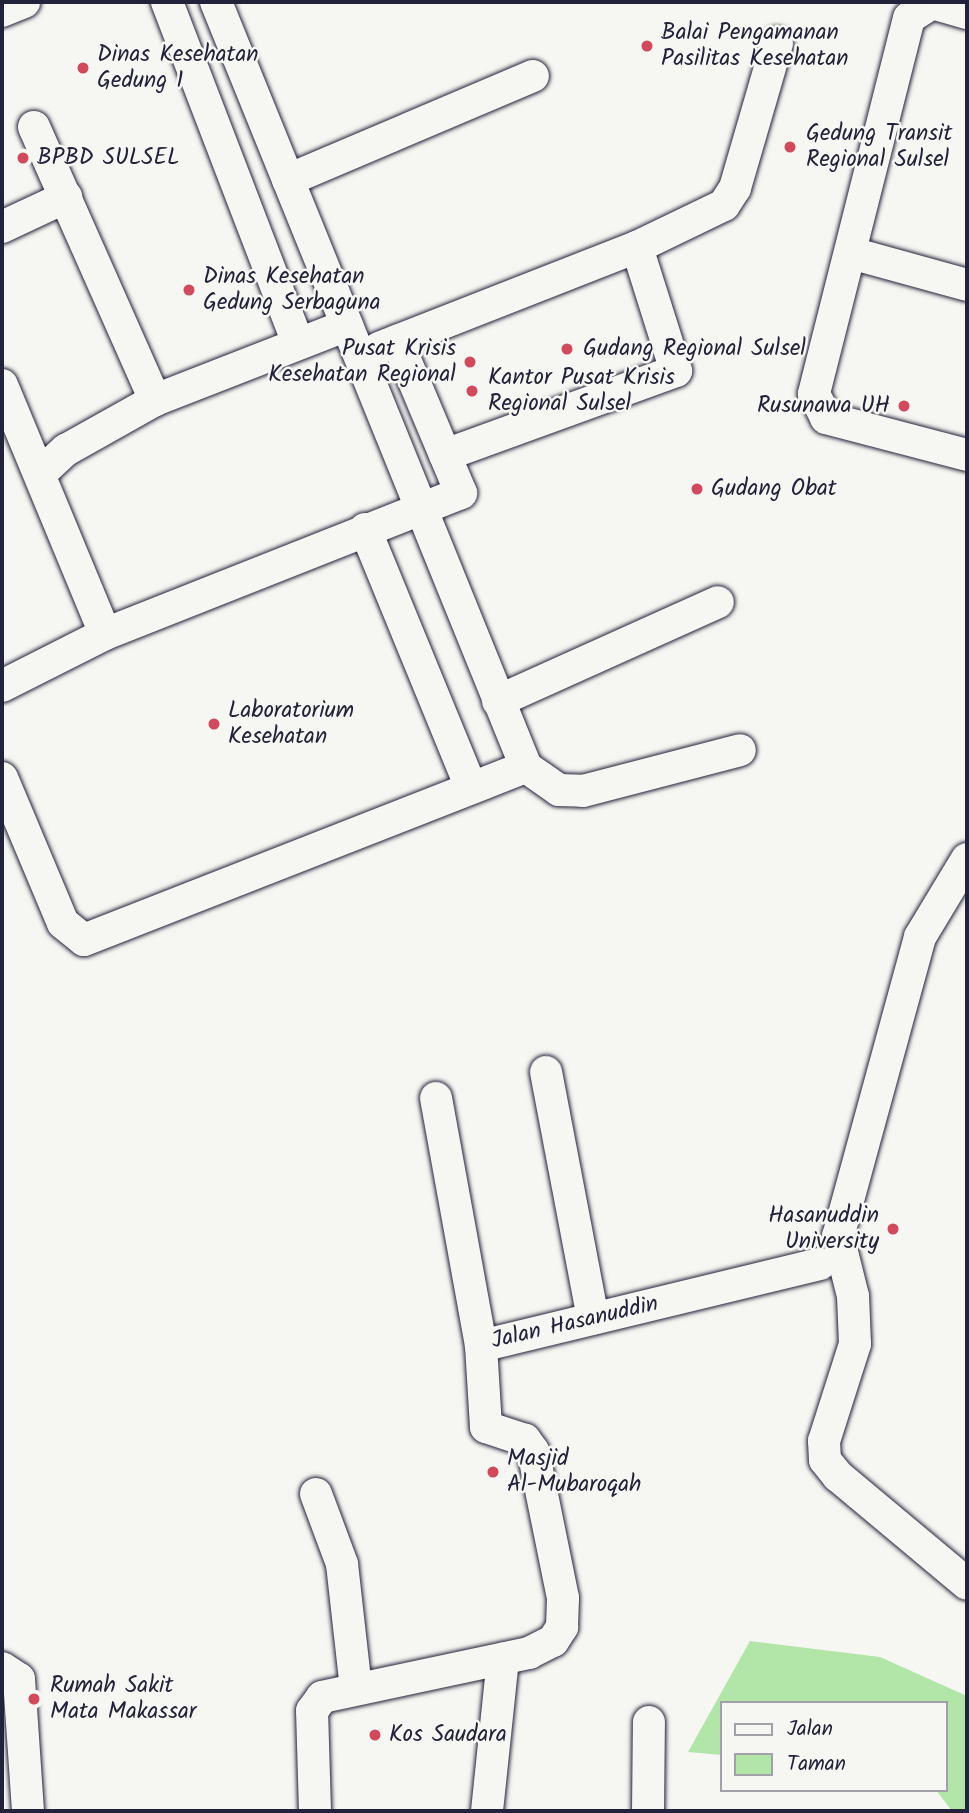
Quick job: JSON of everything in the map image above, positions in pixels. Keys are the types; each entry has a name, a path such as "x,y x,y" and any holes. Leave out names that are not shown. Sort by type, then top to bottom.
{"street":[{"path":"2,10 24,2"},
{"path":"166,2 298,343"},
{"path":"216,2 526,767 559,790 583,791 740,750"},
{"path":"967,13 932,3 909,18 814,394 818,407 826,418 967,455"},
{"path":"359,356 637,247 724,205 735,188 777,43"},
{"path":"288,180 533,76"},
{"path":"34,127 155,400"},
{"path":"2,227 66,197"},
{"path":"445,456 676,371 637,247"},
{"path":"851,253 966,280"},
{"path":"42,472 66,450 155,400 347,325"},
{"path":"2,686 105,634 365,529 461,494 397,341"},
{"path":"2,385 42,472 105,634"},
{"path":"365,529 471,788"},
{"path":"498,701 718,602"},
{"path":"2,778 63,923 85,940 526,767"},
{"path":"967,859 920,937 838,1236 853,1296 855,1344 824,1441 825,1460 838,1476 967,1584"},
{"path":"547,1072 593,1319"},
{"path":"436,1098 481,1346"},
{"name":"Jalan Hasanuddin","path":"315,1811 312,1711 322,1697 503,1659 548,1644 565,1614 531,1447 485,1425 481,1346 820,1264"},
{"path":"316,1494 342,1564 356,1689"},
{"path":"488,1811 503,1659"},
{"path":"2,1668 19,1679 28,1811"},
{"path":"648,1811 649,1722"}],"green space":[{"path":"750,1641 880,1657 967,1696 967,1811 952,1811 938,1792 948,1792 948,1701 720,1701 720,1755 688,1752"}],"place":[{"name":"Balai Pengamanan Pasilitas Kesehatan","path":"647,46"},
{"name":"Dinas Kesehatan Gedung 1","path":"83,68"},
{"name":"Gedung Transit Regional Sulsel","path":"790,147"},
{"name":"BPBD SULSEL","path":"23,158"},
{"name":"Dinas Kesehatan Gedung Serbaguna","path":"189,290"},
{"name":"Gudang Regional Sulsel","path":"567,349"},
{"name":"Pusat Krisis Kesehatan Regional","path":"470,362"},
{"name":"Kantor Pusat Krisis Regional Sulsel","path":"472,391"},
{"name":"Rusunawa UH","path":"904,406"},
{"name":"Gudang Obat","path":"697,489"},
{"name":"Laboratorium Kesehatan","path":"214,724"},
{"name":"Hasanuddin University","path":"893,1229"},
{"name":"Masjid Al-Mubaroqah","path":"493,1472"},
{"name":"Rumah Sakit Mata Makassar","path":"34,1699"},
{"name":"Kos Saudara","path":"375,1735"}]}
